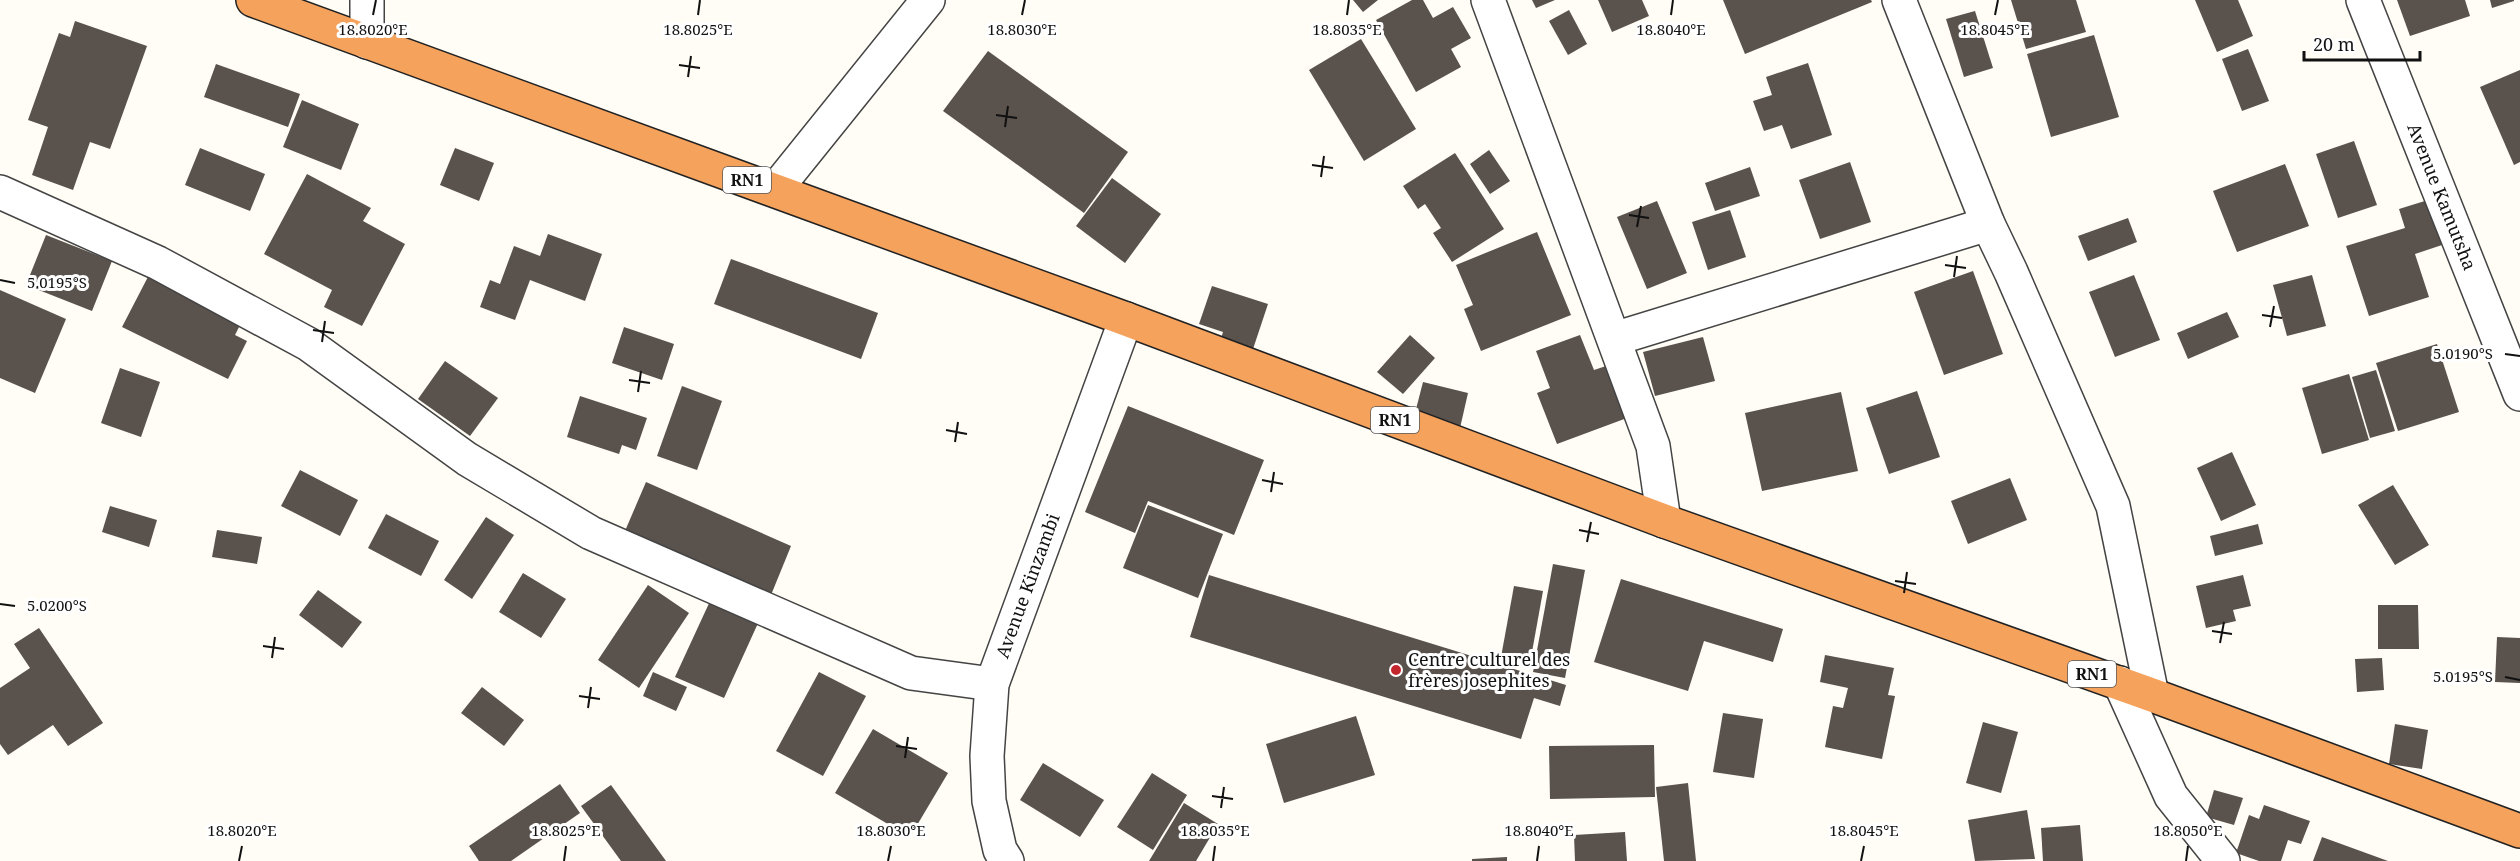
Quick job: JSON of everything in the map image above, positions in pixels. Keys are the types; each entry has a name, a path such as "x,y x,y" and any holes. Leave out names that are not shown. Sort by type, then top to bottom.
{"highway":[{"name":"RN1","path":"253,0 1126,319 1664,521 2120,683 2520,831"}],"street":[{"path":"367,0 367,42"},
{"path":"775,190 928,0"},
{"path":"1488,0 1653,446 1664,521"},
{"path":"1899,0 1988,224 2114,507 2152,695"},
{"name":"Avenue Kamutsha","path":"2363,0 2520,394"},
{"path":"0,192 158,263 308,344 467,459 591,532 912,673 992,684"},
{"path":"1614,339 1988,224"},
{"name":"Avenue Kinzambi","path":"1007,861 1000,850 988,801 987,756 992,684 1126,319"},
{"path":"2120,683 2171,796 2223,861"}],"building":[{"path":"1353,0 1378,0 1363,12"},
{"path":"1412,0 1423,0 1433,18 1453,7 1471,38 1451,49 1461,67 1416,92 1376,20"},
{"path":"1532,0 1555,0 1536,8"},
{"path":"1598,0 1642,0 1649,16 1612,32"},
{"path":"1723,0 1871,0 1872,2 1745,54"},
{"path":"2011,0 2076,0 2086,32 2026,49"},
{"path":"2195,0 2238,0 2253,36 2217,52"},
{"path":"2397,0 2465,0 2470,16 2410,36"},
{"path":"2490,0 2514,0 2514,1 2492,8"},
{"path":"1569,10 1587,44 1568,55 1549,21"},
{"path":"1975,11 1993,68 1964,77 1946,19"},
{"path":"75,21 147,46 110,149 90,142 73,190 32,175 48,127 28,120 59,33 70,37"},
{"path":"2094,35 2119,117 2051,137 2027,54"},
{"path":"1361,39 1416,129 1364,161 1309,70"},
{"path":"2248,49 2269,101 2242,111 2222,59"},
{"path":"988,51 1128,152 1084,213 943,111"},
{"path":"1808,63 1832,135 1791,149 1782,125 1764,131 1753,101 1772,95 1766,77"},
{"path":"216,64 300,94 288,127 204,97"},
{"path":"2520,70 2520,162 2514,165 2480,87"},
{"path":"302,100 359,124 341,170 283,147"},
{"path":"2354,141 2377,205 2338,218 2316,154"},
{"path":"200,148 265,174 250,211 185,185"},
{"path":"455,148 494,163 479,201 440,185"},
{"path":"1489,150 1510,181 1490,194 1470,164"},
{"path":"1455,153 1504,229 1452,262 1433,233 1441,228 1425,204 1418,209 1403,186"},
{"path":"1850,162 1871,222 1820,239 1799,180"},
{"path":"2285,164 2309,226 2237,252 2213,191"},
{"path":"1750,167 1760,196 1715,211 1705,183"},
{"path":"307,174 371,208 363,221 405,244 362,326 324,307 332,290 264,254"},
{"path":"1112,178 1161,214 1125,263 1076,226"},
{"path":"2428,200 2442,245 2415,254 2429,297 2369,316 2346,246 2405,228 2399,209"},
{"path":"1657,201 1687,273 1647,289 1617,217"},
{"path":"1730,210 1746,257 1708,270 1692,222"},
{"path":"2128,218 2137,242 2088,261 2078,236"},
{"path":"1537,232 1571,315 1481,351 1464,309 1473,305 1456,265"},
{"path":"548,234 602,254 585,301 530,280 515,320 480,307 490,280 500,284 514,246 540,256"},
{"path":"46,235 112,261 92,311 26,285"},
{"path":"731,259 878,313 861,359 714,304"},
{"path":"151,271 244,317 235,335 247,341 228,379 122,327"},
{"path":"1973,271 2003,354 1944,375 1914,292"},
{"path":"2134,275 2160,340 2115,357 2089,292"},
{"path":"2312,275 2326,326 2287,336 2273,285"},
{"path":"1212,286 1268,304 1252,352 1220,342 1223,332 1199,324"},
{"path":"0,290 66,319 35,393 0,378"},
{"path":"2227,312 2239,337 2188,359 2177,333"},
{"path":"624,327 674,344 662,380 612,363"},
{"path":"1410,335 1435,358 1403,394 1377,372"},
{"path":"1580,335 1594,370 1615,363 1635,415 1557,444 1537,393 1550,388 1536,351"},
{"path":"1703,337 1715,381 1655,396 1643,352"},
{"path":"2437,344 2459,412 2398,431 2376,363"},
{"path":"445,361 498,398 470,436 418,399"},
{"path":"120,368 160,382 141,437 101,423"},
{"path":"2376,370 2395,431 2370,438 2352,377"},
{"path":"2349,374 2369,440 2322,454 2302,388"},
{"path":"1423,382 1468,393 1460,428 1414,417"},
{"path":"682,386 722,401 697,470 657,456"},
{"path":"1917,391 1940,457 1889,474 1866,408"},
{"path":"1841,392 1858,471 1762,491 1745,413"},
{"path":"580,396 647,418 636,450 622,445 619,454 567,437"},
{"path":"1128,406 1264,460 1234,535 1148,501 1135,533 1085,512"},
{"path":"2232,452 2256,505 2221,521 2197,468"},
{"path":"300,470 358,500 340,536 281,506"},
{"path":"2010,478 2027,520 1968,544 1951,501"},
{"path":"646,482 791,546 771,595 625,531"},
{"path":"2393,485 2429,545 2395,565 2358,505"},
{"path":"1148,505 1223,534 1198,598 1123,568"},
{"path":"110,506 157,520 149,547 102,532"},
{"path":"386,514 439,541 421,576 368,548"},
{"path":"486,517 514,535 472,599 444,580"},
{"path":"2258,524 2263,544 2215,556 2210,536"},
{"path":"217,530 262,537 257,564 212,557"},
{"path":"1553,564 1585,570 1565,678 1533,672"},
{"path":"523,573 566,599 541,638 499,612"},
{"path":"1209,575 1566,685 1560,706 1534,698 1521,739 1190,637"},
{"path":"2243,575 2251,606 2233,610 2236,621 2206,628 2196,586"},
{"path":"1621,579 1783,629 1773,662 1704,641 1688,691 1594,662"},
{"path":"648,585 689,613 639,688 598,660"},
{"path":"1514,586 1543,591 1530,663 1501,657"},
{"path":"318,590 362,622 342,648 299,615"},
{"path":"711,599 759,621 724,698 675,677"},
{"path":"2378,605 2418,605 2419,649 2378,649"},
{"path":"39,628 103,723 68,746 53,725 8,755 0,744 0,688 30,668 14,644"},
{"path":"2497,637 2520,638 2520,683 2495,682"},
{"path":"1825,655 1894,668 1888,695 1895,696 1882,759 1825,747 1833,706 1843,708 1848,688 1820,682"},
{"path":"2382,658 2384,690 2357,692 2355,659"},
{"path":"653,672 687,687 676,711 643,696"},
{"path":"819,672 866,696 823,776 776,751"},
{"path":"482,687 524,720 504,746 461,713"},
{"path":"1723,713 1763,719 1754,778 1713,772"},
{"path":"1356,716 1375,775 1284,803 1266,744"},
{"path":"1983,722 2018,732 2001,793 1966,783"},
{"path":"2395,724 2428,730 2422,769 2389,764"},
{"path":"873,729 948,773 910,837 835,793"},
{"path":"1654,745 1655,797 1550,799 1549,746"},
{"path":"1043,763 1104,800 1080,837 1020,800"},
{"path":"1152,773 1187,795 1153,850 1117,827"},
{"path":"1688,783 1696,861 1664,861 1656,787"},
{"path":"560,784 580,813 511,861 479,861 469,846"},
{"path":"611,785 666,861 621,861 581,806"},
{"path":"2214,790 2243,798 2234,825 2206,817"},
{"path":"1184,803 1218,824 1196,861 1149,861"},
{"path":"2264,805 2310,821 2301,844 2288,840 2281,861 2259,861 2236,853 2249,815 2259,819"},
{"path":"2027,810 2035,859 1975,861 1968,820"},
{"path":"2080,825 2083,861 2043,861 2041,828"},
{"path":"1625,832 1627,861 1575,861 1574,835"},
{"path":"2322,837 2388,861 2313,861"},
{"path":"1507,857 1507,861 1472,861 1472,859"}],"place":[{"name":"Centre culturel des frères josephites","path":"1396,670"}]}
